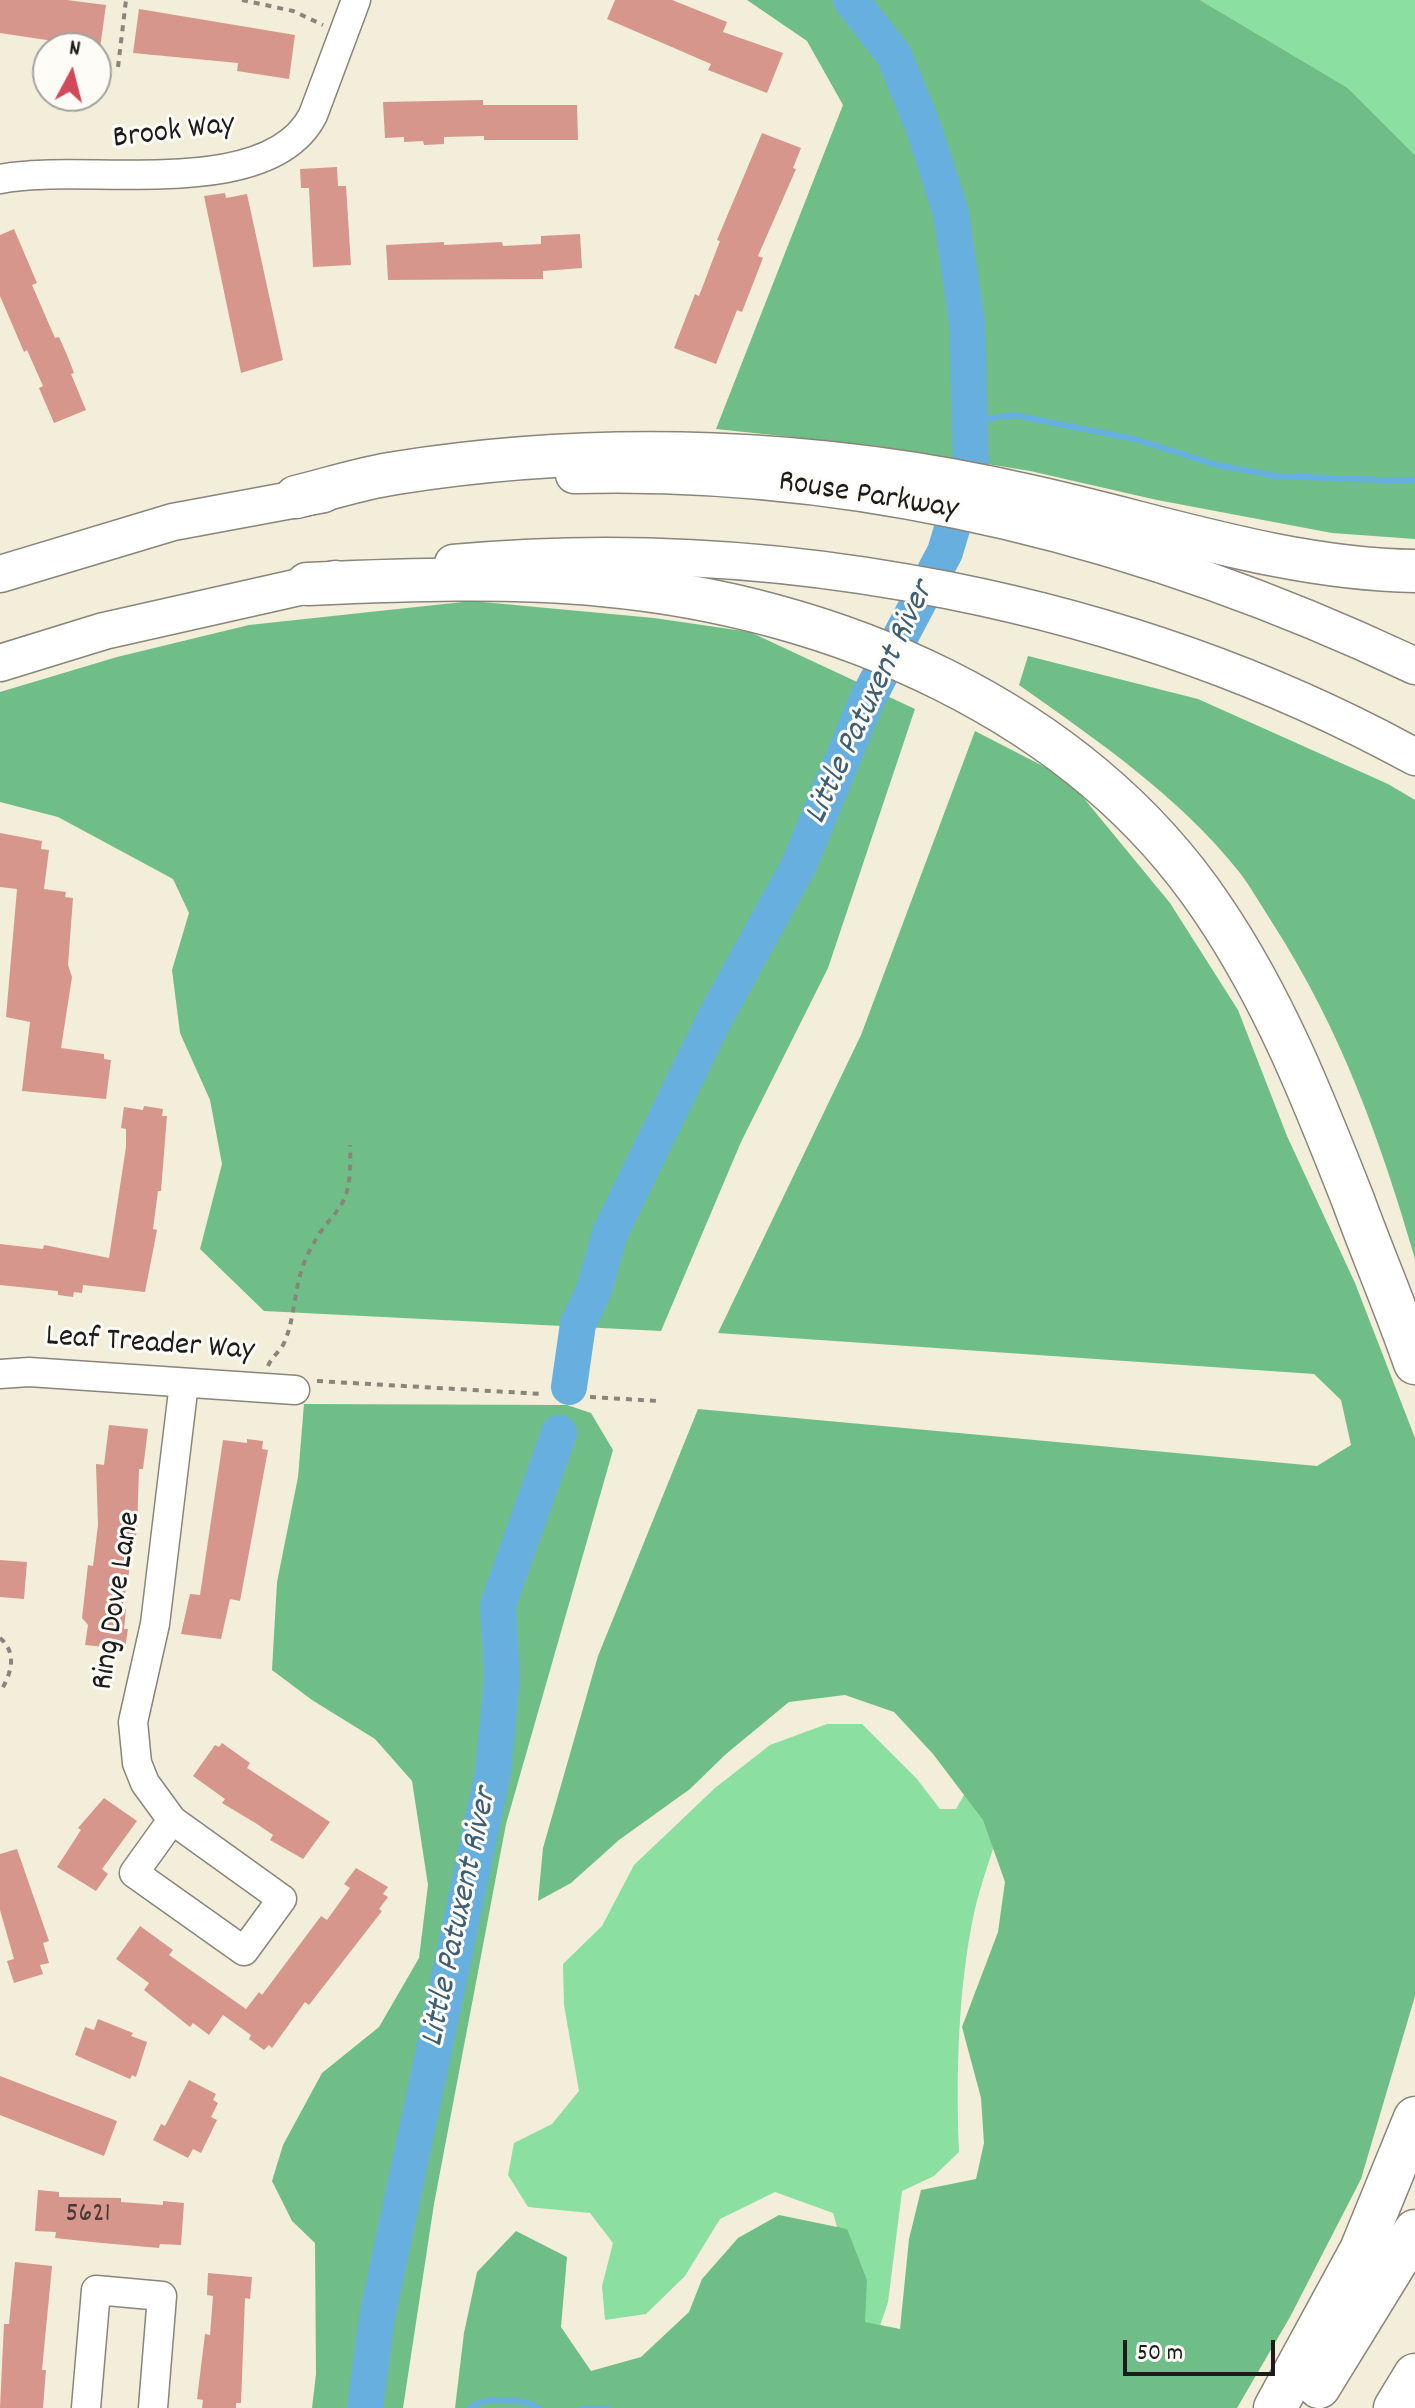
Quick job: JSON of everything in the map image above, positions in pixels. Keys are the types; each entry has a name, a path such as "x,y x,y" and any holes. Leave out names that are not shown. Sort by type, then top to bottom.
{"highway":[{"path":"296,497 394,473 507,459 601,454 714,456 1172,533 1280,556 1415,571"},
{"path":"307,584 417,579 605,585 692,599 837,636 945,679 1036,732 1088,772 1140,822 1210,905 1285,1032 1415,1363"},
{"path":"1275,2408 1315,2340 1361,2250 1415,2118"},
{"path":"1306,2408 1415,2231"},
{"path":"1395,2408 1415,2375"}],"main road":[{"name":"Rouse Parkway","path":"0,574 173,522 296,497 396,487 508,477 684,476 789,484 894,485"},
{"path":"1026,509 1259,598 1415,666"},
{"path":"0,663 104,631 307,584 405,568 604,554 781,565 863,576 988,600 1144,643 1229,673 1313,708 1415,757"}],"street":[{"name":"Brook Way","path":"0,179 38,175 115,177 157,174 239,164 264,156 295,140 306,129 356,0"},
{"name":"Leaf Treader Way","path":"0,1374 29,1372 295,1390"},
{"name":"Ring Dove Lane","path":"172,1820 134,1873 244,1951 282,1899 172,1820 145,1783 137,1763 133,1722 155,1624 184,1383"},
{"path":"86,2408 96,2290 162,2296 153,2408"}],"path":[{"path":"118,67 126,0"},
{"path":"242,0 308,15 322,24 340,45"},
{"path":"265,1388 273,1356 284,1345 306,1256 345,1204 350,1188 350,1145"},
{"path":"295,1390 302,1380 543,1394"},
{"path":"590,1397 658,1401"},
{"path":"0,1638 6,1644 12,1666 0,1692"}],"green space":[{"path":"747,0 1200,0 1348,88 1415,155 1415,539 1332,533 1157,500 1030,471 877,446 716,429 843,105 807,41"},
{"path":"1200,0 1415,0 1415,155 1348,88"},
{"path":"472,601 654,618 750,632 915,709 828,968 741,1142 661,1331 264,1311 200,1249 222,1164 210,1100 180,1033 172,970 189,913 173,879 58,817 0,802 0,692 117,657 249,625"},
{"path":"1028,656 1198,699 1388,784 1415,800 1415,1259 1373,1129 1338,1045 1297,963 1253,892 1216,845 1164,794 1019,685"},
{"path":"975,731 1068,779 1170,903 1238,1010 1287,1136 1355,1283 1415,1438 1415,1996 1361,2179 1290,2317 1237,2408 455,2408 464,2333 477,2272 516,2231 567,2257 561,2327 591,2371 641,2357 689,2312 702,2279 738,2238 779,2215 847,2229 867,2280 865,2322 900,2329 909,2239 921,2190 976,2179 984,2143 981,2098 962,2027 998,1932 1005,1882 983,1820 933,1754 894,1712 845,1695 789,1702 726,1754 690,1789 619,1840 571,1883 538,1901 543,1848 598,1656 698,1409 1317,1466 1351,1445 1341,1400 1314,1374 718,1333 861,1035"},
{"path":"304,1404 567,1405 591,1413 613,1450 506,1824 434,2204 403,2408 312,2408 316,2374 315,2243 292,2221 272,2181 283,2145 322,2073 379,2027 419,1958 428,1885 412,1781 375,1739 312,1700 272,1670 277,1582 298,1477"},
{"path":"827,1724 862,1724 917,1779 940,1809 956,1809 976,1774 1001,1824 974,1913 964,1971 958,2062 959,2152 934,2176 902,2191 888,2302 872,2350 833,2213 775,2192 720,2219 685,2276 646,2314 605,2320 602,2286 613,2243 590,2213 528,2207 508,2175 514,2143 552,2124 579,2091 564,2005 563,1964 602,1926 634,1865 715,1788 770,1745"}],"building":[{"path":"0,0 67,0 106,5 102,32 32,32 32,38 0,33"},
{"path":"615,0 672,0 727,22 723,32 783,53 767,93 708,70 711,64 607,19"},
{"path":"139,9 295,35 289,79 237,71 238,63 133,53"},
{"path":"483,100 483,105 577,105 578,140 444,137 444,144 424,145 423,141 404,142 404,137 385,138 383,102"},
{"path":"762,133 801,148 793,168 796,169 758,256 763,258 742,312 737,310 716,364 674,348 695,294 699,296 720,241 717,240"},
{"path":"337,167 338,186 346,186 351,265 313,267 309,188 301,188 300,169"},
{"path":"225,193 226,198 247,194 283,360 241,373 204,196"},
{"path":"14,229 37,283 32,285 55,338 59,337 67,355 74,373 71,374 86,410 54,423 39,388 43,386 27,350 24,352 0,296 0,235"},
{"path":"580,234 582,268 543,271 543,279 388,280 386,245 444,242 444,245 502,242 503,246 541,244 541,236"},
{"path":"0,833 42,841 41,849 49,850 44,889 66,892 65,897 73,898 68,965 72,977 61,1048 104,1054 104,1059 111,1060 106,1099 22,1091 30,1022 6,1017 17,889 0,887"},
{"path":"144,1106 163,1109 162,1116 167,1116 161,1191 158,1191 153,1229 157,1230 145,1292 83,1285 82,1293 74,1292 73,1297 58,1295 58,1291 0,1285 0,1244 43,1249 44,1245 109,1258 126,1147 126,1129 121,1128 124,1107 143,1110"},
{"path":"109,1425 148,1429 143,1469 139,1469 137,1530 122,1609 126,1609 124,1629 128,1629 125,1649 85,1645 88,1625 82,1618 88,1565 93,1566 98,1525 96,1464 104,1465"},
{"path":"247,1439 263,1441 262,1449 268,1450 240,1601 230,1599 221,1639 181,1634 190,1594 200,1595 223,1440 247,1443"},
{"path":"0,1560 27,1562 24,1599 0,1597"},
{"path":"222,1743 250,1763 247,1768 330,1822 303,1859 270,1840 273,1835 222,1803 225,1799 193,1776 215,1745 219,1747"},
{"path":"104,1798 137,1821 102,1869 108,1874 96,1891 57,1867 81,1830 78,1828"},
{"path":"17,1849 49,1941 43,1943 49,1963 40,1965 43,1974 14,1983 7,1961 14,1959 0,1910 0,1854"},
{"path":"356,1868 388,1887 383,1894 388,1897 379,1909 382,1911 309,2005 305,2002 272,2048 269,2045 264,2050 249,2039 251,2035 223,2015 209,2035 193,2023 190,2027 144,1990 149,1983 116,1959 140,1926 173,1950 169,1955 246,2009 259,1992 262,1995 321,1916 327,1920 350,1888 344,1884"},
{"path":"98,2019 147,2042 136,2077 132,2075 130,2079 75,2055 85,2027 94,2030"},
{"path":"0,2076 117,2121 104,2156 0,2115"},
{"path":"189,2080 216,2094 213,2100 218,2103 211,2117 217,2120 201,2153 193,2149 188,2158 153,2140 161,2124 165,2126"},
{"path":"38,2190 59,2192 59,2197 121,2198 121,2202 163,2205 163,2201 184,2203 181,2245 160,2244 159,2248 102,2243 55,2238 56,2232 35,2231"},
{"path":"15,2262 52,2266 42,2370 46,2370 43,2408 0,2408 4,2324 9,2324"},
{"path":"208,2273 252,2277 250,2299 245,2298 241,2403 236,2403 236,2408 202,2408 203,2400 197,2399 205,2334 210,2335 213,2296 207,2295"}],"waterway":[{"name":"Little Patuxent River","path":"569,1387 578,1324 594,1290 610,1233 715,1018 799,865 867,700 945,552 971,465 967,323 951,213 924,129 894,55 851,0"},
{"path":"972,421 1014,415 1134,439 1217,465 1276,476 1415,481"},
{"name":"Little Patuxent River","path":"365,2408 377,2317 493,1772 502,1678 498,1605 559,1433"},
{"path":"470,2408 495,2400 524,2402 539,2408"},
{"path":"581,2408 607,2408"}]}
